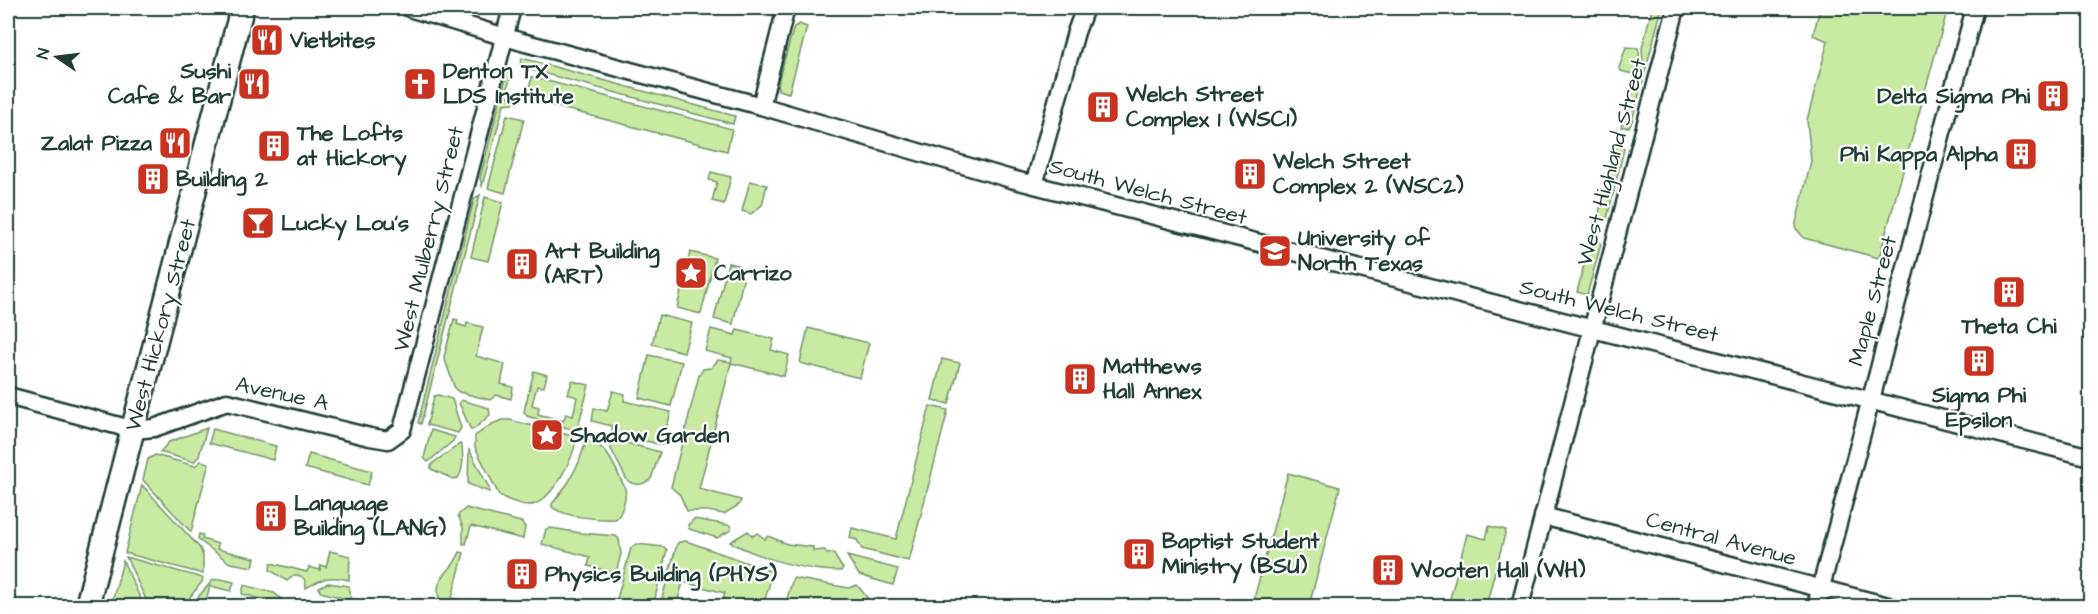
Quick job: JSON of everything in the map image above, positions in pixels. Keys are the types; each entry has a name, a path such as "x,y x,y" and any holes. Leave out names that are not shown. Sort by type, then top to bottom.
{"main road":[{"name":"West Hickory Street","path":"87,606 242,8"}],"street":[{"name":"South Welch Street","path":"409,8 1034,185 2091,457"},
{"name":"West Mulberry Street","path":"388,440 402,430 512,8"},
{"path":"761,106 786,8"},
{"path":"1034,185 1076,32 1085,8"},
{"name":"West Highland Street","path":"1520,606 1676,8"},
{"name":"Maple Street","path":"1816,606 1975,8"},
{"path":"8,396 134,430"},
{"name":"Avenue A","path":"134,430 154,428 227,402 388,440"},
{"name":"Central Avenue","path":"1543,516 1888,606"}],"green space":[{"path":"1652,8 1662,8 1632,121 1629,127 1621,127 1635,76 1643,64 1642,48"},
{"path":"1820,8 1948,8 1879,258 1804,238 1795,227 1811,161 1807,120 1828,41 1813,35"},
{"path":"799,24 807,27 789,93 778,90 779,78 794,27"},
{"path":"1626,47 1638,48 1639,52 1640,59 1632,74 1621,71 1619,68"},
{"path":"522,58 735,116 733,124 520,67"},
{"path":"508,70 512,71 506,94 514,101 504,104 482,186 480,178"},
{"path":"532,77 732,129 727,151 526,99"},
{"path":"507,115 524,119 505,193 488,188"},
{"path":"1617,143 1624,149 1607,219 1600,222 1597,221"},
{"path":"711,172 731,177 724,204 712,201 717,182 709,180"},
{"path":"750,181 767,185 762,205 751,214 742,211"},
{"path":"480,195 421,424 418,423 474,199"},
{"path":"485,197 503,202 488,261 471,257"},
{"path":"1591,237 1599,240 1601,244 1587,295 1577,292"},
{"path":"690,252 715,258 701,314 677,308"},
{"path":"728,263 738,265 743,280 733,324 714,319"},
{"path":"659,315 692,323 684,352 652,344"},
{"path":"454,319 458,320 457,324 466,327 467,323 483,327 476,356 505,364 501,384 513,387 511,399 496,395 490,400 455,389 444,357"},
{"path":"808,328 869,343 860,378 800,363"},
{"path":"711,329 735,335 737,330 774,339 771,350 789,355 784,376 731,363 699,489 741,500 739,505 724,514 687,511 680,495 671,487 699,375 703,369 711,368 718,360 731,362 732,358 705,351"},
{"path":"649,355 682,362 671,406 639,398"},
{"path":"942,359 960,363 949,404 932,400"},
{"path":"534,371 547,375 544,387 537,386 532,405 539,407 538,414 563,421 566,414 573,416 577,397 568,394 572,381 589,385 578,427 568,428 527,416 524,412"},
{"path":"613,391 625,394 624,401 671,412 662,445 615,433 612,431 612,426 592,421 594,408 607,411"},
{"path":"434,396 452,399 461,428 458,433 427,425"},
{"path":"461,400 489,408 490,415 471,430 459,403"},
{"path":"930,406 948,410 909,561 862,549 857,540 850,538 852,528 896,539"},
{"path":"502,420 572,436 576,441 561,477 549,494 535,504 522,504 499,495 475,447 475,436"},
{"path":"207,428 199,456 194,462 160,452 169,442"},
{"path":"213,429 276,446 273,460 209,443"},
{"path":"431,430 455,437 428,462 424,458"},
{"path":"619,441 660,452 651,479 639,484 633,484 627,480 611,449 611,443"},
{"path":"588,442 595,444 606,453 625,488 624,505 616,519 573,515 552,507 568,483 585,444"},
{"path":"460,444 463,463 458,478 453,479 431,469 433,463"},
{"path":"469,449 489,488 489,492 468,484"},
{"path":"309,454 372,471 368,485 305,468"},
{"path":"155,455 195,466 201,461 209,463 191,532 143,480 148,459"},
{"path":"1288,473 1340,487 1309,606 1252,606"},
{"path":"142,485 200,548 203,556 203,574 125,553"},
{"path":"466,508 521,522 525,527 523,539 471,526 466,544 463,544 463,528 458,515"},
{"path":"694,519 728,525 731,526 731,530 717,538 689,529 688,525"},
{"path":"1489,526 1506,530 1486,606 1448,606 1467,534 1486,539"},
{"path":"546,529 616,536 619,539 621,554 616,573 588,566 590,557 542,544"},
{"path":"748,531 753,536 757,533 765,539 768,536 787,544 813,547 813,551 825,550 827,554 833,553 843,569 841,571 798,566 770,559 730,542"},
{"path":"199,534 203,535 202,539 218,544 217,549 255,558 253,567 230,563 200,541"},
{"path":"686,541 773,572 763,606 721,606 725,593 683,582 676,606 661,602 677,544"},
{"path":"636,544 664,547 667,550 653,606 615,606 631,548"},
{"path":"330,551 350,556 349,580 326,578 306,588 305,580 300,576 294,575 287,581 270,570 271,563 307,572 309,567 320,570 321,565 326,567"},
{"path":"460,552 464,553 452,598 472,603 471,606 442,606 438,588 440,582"},
{"path":"847,556 898,569 893,585 859,575"},
{"path":"126,557 203,578 202,582 183,606 176,601 168,606 149,606"},
{"path":"123,561 144,606 111,606"},
{"path":"793,578 849,588 857,585 874,606 785,606"},
{"path":"213,580 234,582 231,591 210,586 205,605 209,606 190,606"},
{"path":"328,583 349,586 351,600 320,592 319,587"},
{"path":"244,585 274,593 284,601 284,605 242,594"}],"place":[{"name":"Vietbites","path":"267,40"},
{"name":"Sushi Cafe & Bar","path":"254,84"},
{"name":"Denton TX LDS Institute","path":"420,84"},
{"name":"Delta Sigma Phi","path":"2053,96"},
{"name":"Welch Street Complex 1 (WSC1)","path":"1103,107"},
{"name":"Zalat Pizza","path":"175,143"},
{"name":"The Lofts at Hickory","path":"274,146"},
{"name":"Phi Kappa Alpha","path":"2021,154"},
{"name":"Welch Street Complex 2 (WSC2)","path":"1250,174"},
{"name":"Building 2","path":"153,179"},
{"name":"Lucky Lou's","path":"258,223"},
{"name":"University of North Texas","path":"1275,251"},
{"name":"Art Building (ART)","path":"522,264"},
{"name":"Carrizo","path":"691,273"},
{"name":"Theta Chi","path":"2009,292"},
{"name":"Sigma Phi Epsilon","path":"1979,361"},
{"name":"Matthews Hall Annex","path":"1080,379"},
{"name":"Shadow Garden","path":"547,435"},
{"name":"Language Building (LANG)","path":"271,516"},
{"name":"Baptist Student Ministry (BSU)","path":"1139,554"},
{"name":"Wooten Hall (WH)","path":"1388,570"},
{"name":"Physics Building (PHYS)","path":"522,574"}]}
